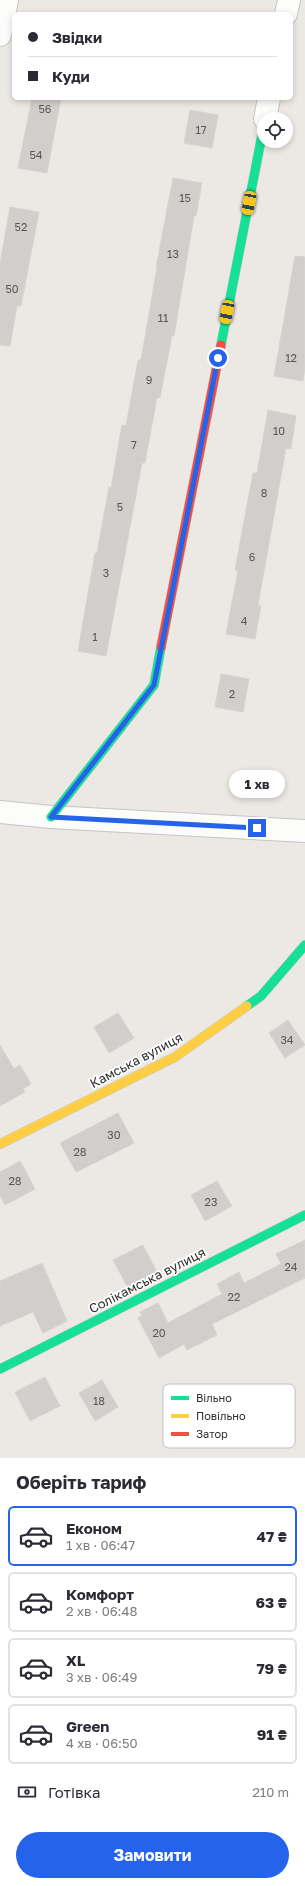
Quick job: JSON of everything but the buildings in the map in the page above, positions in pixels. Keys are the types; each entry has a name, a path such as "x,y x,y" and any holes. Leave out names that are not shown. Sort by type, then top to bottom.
{"street":[{"path":"0,35 7,0"},
{"path":"286,12 288,0"},
{"path":"266,112 269,100"},
{"path":"51,817 154,685 259,148"},
{"path":"0,812 51,817 305,831"},
{"name":"Камська вулиця","path":"0,1144 175,1057 261,996 305,945"},
{"name":"Солікамська вулиця","path":"0,1369 305,1215"}],"traffic: fast":[{"path":"221,345 260,148"},
{"path":"51,817 154,685 161,647"},
{"path":"247,1006 261,996 305,945"},
{"path":"0,1369 305,1215"}],"traffic: slow":[{"path":"0,1144 175,1057 247,1006"}],"traffic: jam":[{"path":"161,647 221,345"}],"route":[{"path":"218,358 154,685 51,817 257,828"}]}
